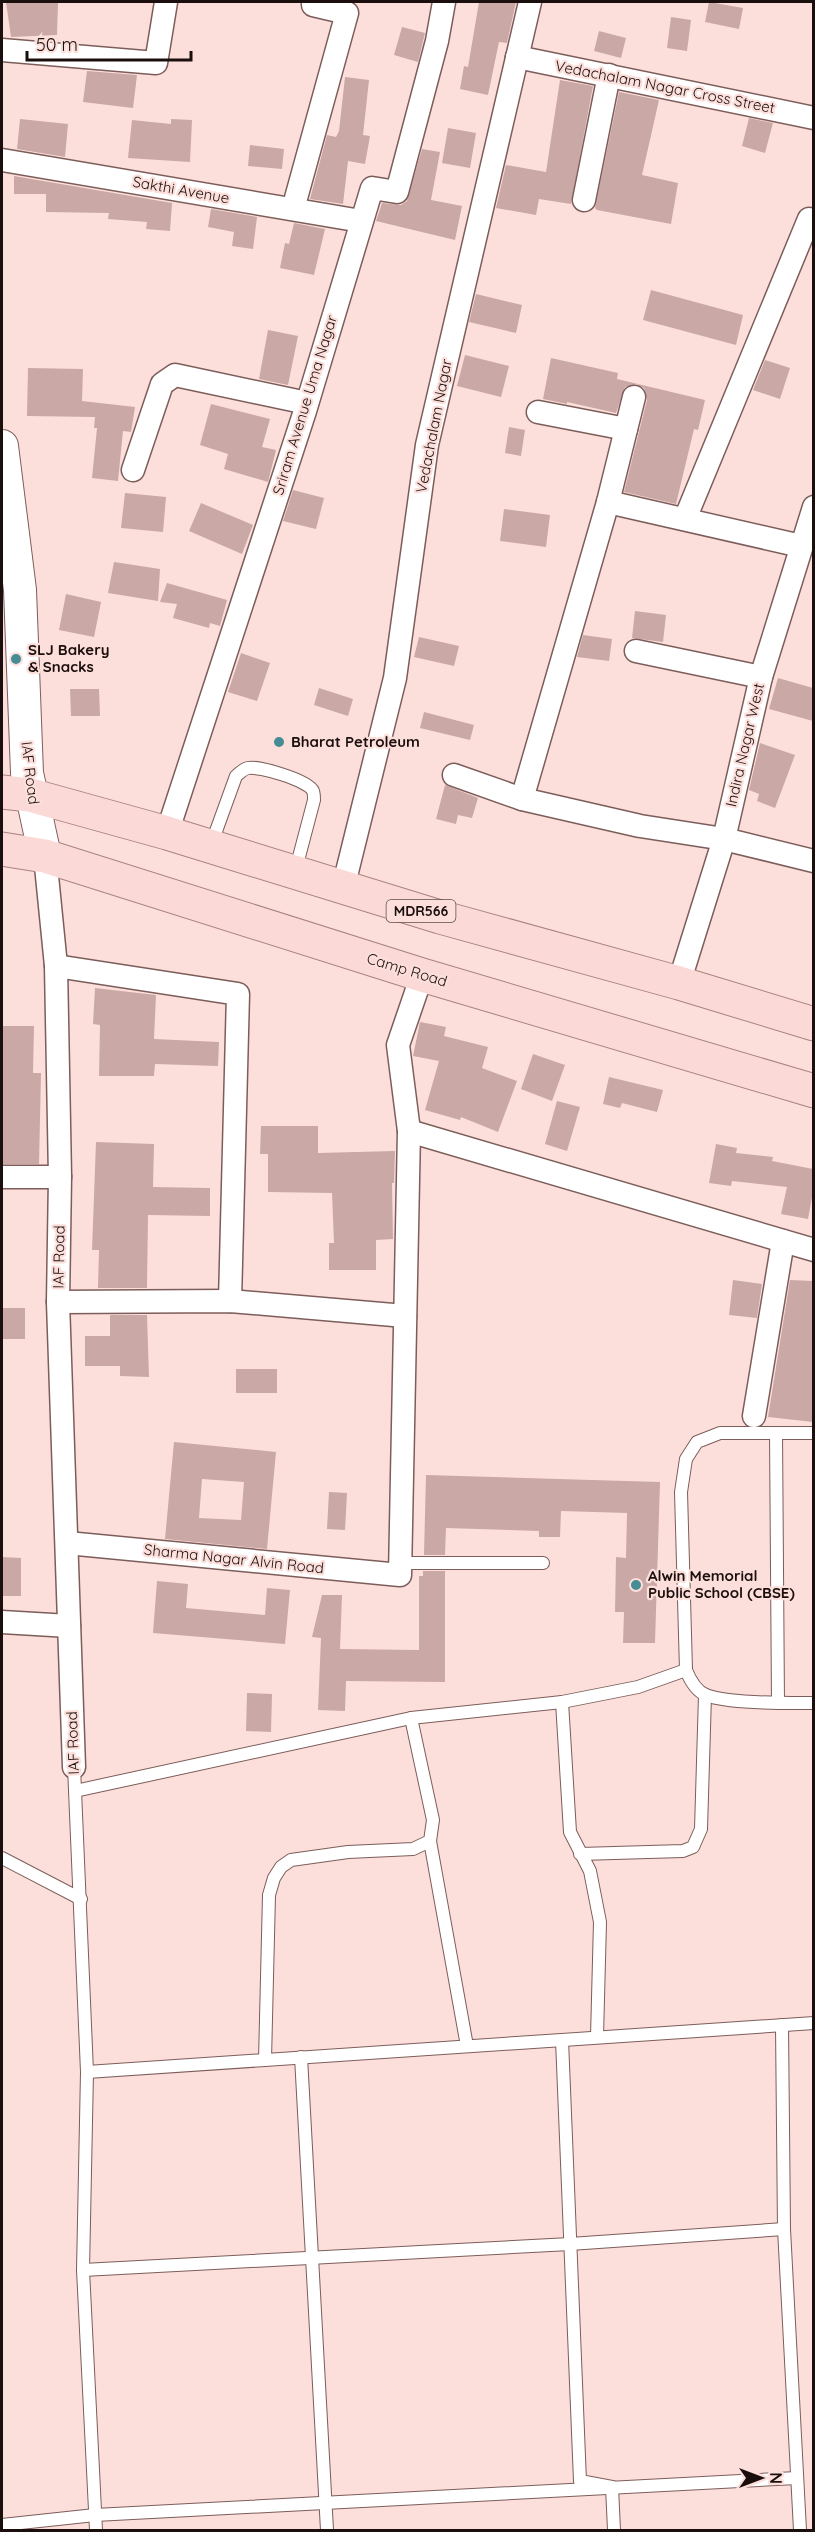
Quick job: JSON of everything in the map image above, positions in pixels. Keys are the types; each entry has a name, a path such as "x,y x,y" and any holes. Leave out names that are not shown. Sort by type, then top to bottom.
{"main road":[{"name":"MDR566","path":"16,794 167,833 343,888 679,983 813,1024"},
{"name":"Camp Road","path":"2,849 45,856 422,975 813,1091"}],"street":[{"path":"2,50 156,63 166,2"},
{"path":"293,209 347,13 313,5 313,2"},
{"name":"Sriram Avenue Uma Nagar","path":"167,833 308,403 372,188 397,192 437,41 444,2"},
{"name":"Vedachalam Nagar","path":"343,888 395,678 427,446 530,2"},
{"name":"Vedachalam Nagar Cross Street","path":"517,57 813,118"},
{"path":"584,200 609,75"},
{"name":"Sakthi Avenue","path":"2,160 362,221"},
{"path":"685,519 809,219"},
{"path":"134,470 162,384 168,378 176,375 308,403"},
{"path":"522,799 608,502 634,397"},
{"path":"538,412 626,429"},
{"name":"IAF Road","path":"2,446 20,590 27,773 16,794 45,856 56,966 60,1177 58,1302 74,1767"},
{"path":"608,502 801,546"},
{"name":"Indira Nagar West","path":"679,983 724,839 761,677 813,507"},
{"path":"636,651 761,677"},
{"path":"454,775 522,799 639,826 724,839 813,861"},
{"path":"56,966 238,994 230,1301"},
{"path":"400,1569 409,1131 398,1045 422,975"},
{"path":"409,1131 813,1250"},
{"path":"2,1177 60,1177"},
{"path":"754,1416 783,1241"},
{"path":"58,1302 230,1301 405,1316"},
{"name":"Sharma Nagar Alvin Road","path":"67,1543 400,1569"},
{"path":"2,1622 69,1626"}],"lane":[{"path":"211,847 230,787 236,776 245,769 257,768 282,775 308,785 314,791 314,800 295,873"},
{"path":"813,1433 720,1433 697,1442 686,1459 681,1492 686,1671 694,1686 705,1695 778,1703 813,1703"},
{"path":"776,1433 778,1703"},
{"path":"400,1569 543,1563"},
{"path":"75,1791 411,1719 562,1702 638,1687 686,1671"},
{"path":"580,1854 683,1851 693,1847 701,1829 705,1695"},
{"path":"562,1702 570,1832 590,1871 600,1922 597,2037"},
{"path":"411,1719 433,1820 430,1841 467,2046"},
{"name":"IAF Road","path":"74,1767 87,2072 83,2270 96,2530"},
{"path":"265,2060 269,1895 274,1878 281,1867 291,1860 348,1852 413,1849 430,1841"},
{"path":"2,1858 81,1899"},
{"path":"87,2072 813,2023"},
{"path":"782,2025 784,2229 800,2530"},
{"path":"562,2040 580,2481 612,2487"},
{"path":"301,2057 327,2530"},
{"path":"83,2270 570,2244 784,2229"},
{"path":"2,2525 95,2515 797,2478"},
{"path":"612,2487 614,2530"}],"building":[{"path":"6,2 58,2 57,35 11,37"},
{"path":"479,2 516,2 507,43 499,42 488,95 460,89 464,66 468,67"},
{"path":"709,2 743,8 739,29 705,22"},
{"path":"671,17 691,20 687,51 667,48"},
{"path":"402,27 425,33 418,62 394,55"},
{"path":"599,31 626,38 621,58 594,51"},
{"path":"87,71 137,75 133,108 83,102"},
{"path":"345,77 369,80 363,135 370,136 365,164 348,161 343,204 310,199 327,135 336,137 339,131"},
{"path":"560,80 593,86 571,204 539,199 536,215 496,208 506,165 546,172"},
{"path":"619,92 659,100 642,175 678,183 671,224 595,208"},
{"path":"749,118 773,123 765,153 742,146"},
{"path":"20,119 68,124 65,157 17,149"},
{"path":"171,119 192,120 190,162 128,158 132,120 171,124"},
{"path":"448,128 476,133 470,168 442,163"},
{"path":"250,145 284,149 282,169 248,166"},
{"path":"422,149 440,152 431,200 462,206 455,240 376,221 382,203 401,205 407,201"},
{"path":"14,176 172,203 170,231 146,229 147,222 108,219 109,213 46,212 46,194 14,194"},
{"path":"211,209 257,217 253,249 232,246 234,232 208,227"},
{"path":"294,223 325,229 314,275 280,268 285,243 289,244"},
{"path":"651,290 743,315 736,345 643,320"},
{"path":"476,294 522,305 516,333 469,322"},
{"path":"268,330 298,336 288,385 259,379"},
{"path":"465,355 509,366 501,397 457,386"},
{"path":"551,358 618,373 617,379 705,400 698,430 694,429 676,504 624,492 647,400 644,388 637,384 625,387 616,413 543,399"},
{"path":"765,360 790,368 780,399 753,390"},
{"path":"28,368 83,369 82,401 135,407 131,432 123,431 118,481 92,478 97,428 94,428 95,417 27,416"},
{"path":"211,404 270,419 262,447 276,450 268,482 224,469 228,454 200,445"},
{"path":"509,427 525,430 521,456 505,453"},
{"path":"293,490 324,498 316,529 283,521"},
{"path":"125,493 166,497 163,532 121,528"},
{"path":"201,503 253,525 242,554 189,531"},
{"path":"504,509 550,515 546,547 500,541"},
{"path":"114,562 160,569 158,601 108,593"},
{"path":"167,583 227,600 220,626 210,623 209,628 173,618 177,604 160,602"},
{"path":"66,594 101,602 94,637 59,630"},
{"path":"635,611 666,615 663,642 632,638"},
{"path":"583,635 612,639 609,661 577,657"},
{"path":"419,637 459,646 454,666 414,657"},
{"path":"241,653 270,663 257,701 228,692"},
{"path":"778,678 813,688 813,721 769,709"},
{"path":"319,688 353,699 348,716 314,705"},
{"path":"70,689 99,689 100,716 71,716"},
{"path":"424,712 474,725 470,740 420,728"},
{"path":"760,743 795,755 775,808 757,801 759,794 749,790"},
{"path":"445,785 478,798 472,818 458,815 456,824 436,819"},
{"path":"95,988 156,995 154,1039 219,1042 218,1066 155,1064 154,1076 99,1076 100,1025 93,1024"},
{"path":"420,1022 446,1027 444,1036 488,1047 482,1068 517,1081 498,1132 461,1117 460,1120 425,1110 439,1061 413,1056"},
{"path":"2,1026 34,1026 33,1073 41,1073 39,1164 2,1164"},
{"path":"533,1054 565,1065 552,1101 521,1089"},
{"path":"609,1077 663,1090 657,1112 622,1103 620,1108 603,1104"},
{"path":"557,1101 580,1107 567,1151 545,1144"},
{"path":"261,1126 318,1126 318,1153 395,1151 394,1183 392,1183 393,1239 376,1240 376,1270 329,1270 329,1243 334,1243 332,1193 268,1192 268,1154 260,1154"},
{"path":"96,1142 154,1144 153,1187 210,1188 210,1216 148,1215 147,1288 98,1288 99,1250 92,1250"},
{"path":"716,1144 737,1148 736,1153 773,1157 772,1161 813,1169 813,1192 808,1219 781,1214 787,1187 732,1181 731,1186 709,1183"},
{"path":"733,1280 762,1284 757,1318 729,1315"},
{"path":"790,1280 813,1281 813,1422 768,1417"},
{"path":"2,1308 25,1308 25,1339 2,1339"},
{"path":"110,1315 147,1315 149,1377 120,1376 120,1366 85,1366 85,1336 110,1336"},
{"path":"236,1369 277,1369 277,1393 236,1393"},
{"path":"174,1442 276,1452 267,1549 165,1539","holes":["202,1479 244,1482 241,1520 199,1518"]},
{"name":"Alwin Memorial Public School (CBSE)","path":"426,1475 660,1482 655,1643 623,1643 624,1612 615,1612 616,1557 626,1558 627,1513 561,1511 560,1537 539,1537 539,1531 446,1528 445,1555 424,1555"},
{"path":"329,1492 347,1493 345,1530 327,1529"},
{"path":"2,1557 21,1558 21,1596 2,1596"},
{"path":"423,1571 445,1571 445,1682 346,1681 345,1711 318,1710 321,1638 312,1637 322,1595 342,1595 340,1649 419,1650 419,1576 423,1576"},
{"path":"157,1581 188,1584 186,1608 265,1615 267,1588 290,1590 285,1644 153,1633"},
{"path":"247,1693 272,1694 271,1732 246,1731"}],"place":[{"name":"SLJ Bakery & Snacks","path":"16,659"},
{"name":"Bharat Petroleum","path":"279,742"},
{"name":"Alwin Memorial Public School (CBSE)","path":"636,1585"}]}
